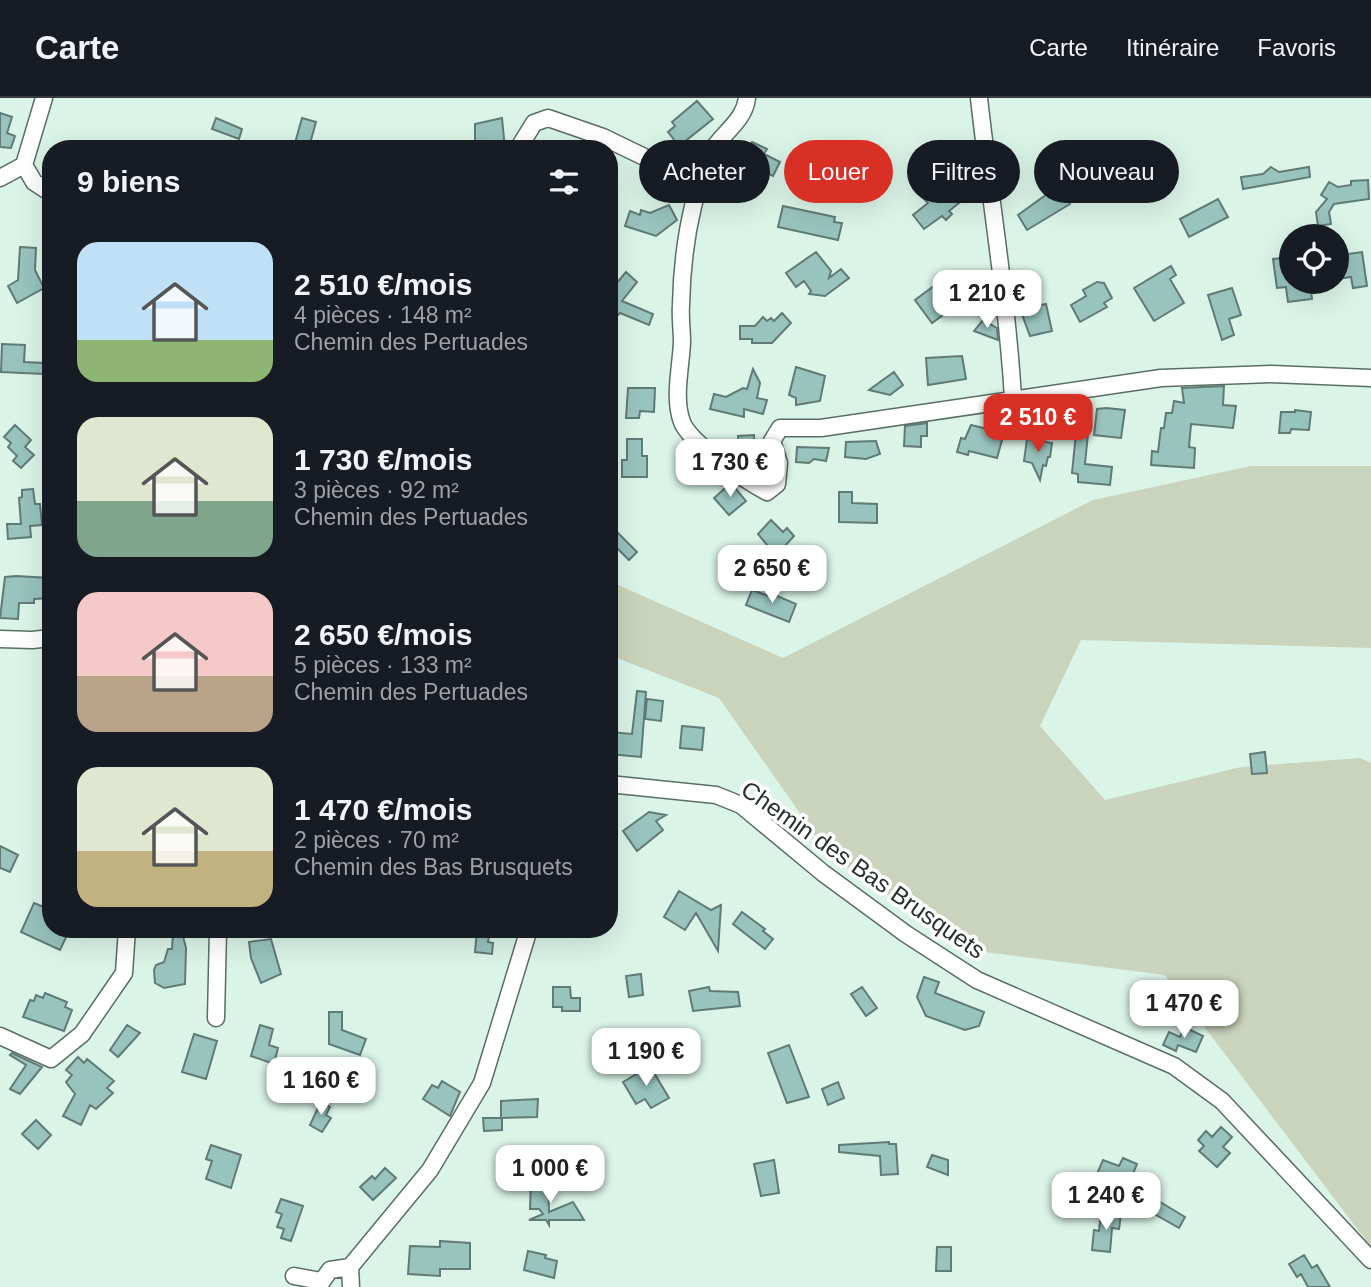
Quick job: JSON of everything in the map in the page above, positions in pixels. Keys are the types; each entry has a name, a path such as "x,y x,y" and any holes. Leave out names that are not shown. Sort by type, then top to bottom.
{"street":[{"path":"0,178 24,165 44,98"},
{"path":"722,140 745,112 747,98"},
{"path":"979,98 991,212 1008,321 1013,398"},
{"path":"524,140 534,123 548,118 609,140"},
{"path":"618,144 639,154"},
{"path":"24,165 34,182 42,188"},
{"path":"695,203 686,240 681,305 681,421 691,436 746,481 767,492 777,484 779,463 772,440 779,428 821,428 1161,378 1271,374 1371,378"},
{"path":"0,639 42,639"},
{"name":"Chemin des Bas Brusquets","path":"618,785 716,795 741,805 834,881 906,934 977,980 1174,1066 1222,1101 1371,1260"},
{"path":"0,1036 51,1059 82,1034 124,973 126,938"},
{"path":"216,1017 218,938"},
{"path":"294,1276 323,1279 350,1267 430,1170 482,1083 526,938"},
{"path":"350,1267 351,1287"}],"green space":[{"path":"1251,466 1371,466 1371,648 1081,640 1040,726 1105,800 1241,767 1360,758 1371,763 1371,1247 1165,975 970,950 828,853 719,698 618,658 618,585 783,658 1093,500"}],"building":[{"path":"697,101 713,119 687,140 674,140 668,132 675,126 672,122"},
{"path":"0,113 12,117 7,133 15,136 11,148 0,147"},
{"path":"216,118 242,129 239,139 212,129"},
{"path":"302,118 316,122 311,140 296,140"},
{"path":"502,118 504,140 475,140 475,124"},
{"path":"770,157 780,162 773,176 770,175"},
{"path":"1271,167 1279,172 1309,167 1310,177 1243,189 1241,177 1263,174"},
{"path":"1368,180 1369,199 1334,204 1329,212 1331,224 1318,224 1316,212 1327,199 1321,195 1329,182 1338,187 1351,185 1351,181"},
{"path":"1218,199 1228,217 1189,237 1180,219"},
{"path":"928,203 959,203 949,211 952,214 946,220 942,216 924,229 913,215"},
{"path":"1035,203 1070,204 1027,230 1018,215"},
{"path":"669,205 677,220 656,236 625,226 630,211 640,215 641,210 650,213"},
{"path":"783,206 835,217 834,222 842,223 838,240 778,227"},
{"path":"20,247 36,248 35,270 42,289 17,303 8,286 18,280"},
{"path":"816,252 831,271 829,278 841,269 849,278 825,296 809,294 811,291 804,281 796,287 786,273"},
{"path":"1362,252 1367,286 1353,288 1349,277 1349,254"},
{"path":"1279,258 1279,288 1277,288 1273,259"},
{"path":"1171,266 1176,275 1170,279 1184,303 1154,321 1134,288"},
{"path":"626,272 637,282 622,301 653,314 649,325 620,313 618,315 618,281"},
{"path":"1097,282 1104,283 1112,298 1104,303 1107,307 1080,322 1071,305 1086,296 1083,290"},
{"path":"934,286 944,300 957,290 964,300 932,323 915,300"},
{"path":"1232,288 1241,315 1229,319 1234,335 1222,340 1208,295"},
{"path":"1287,294 1311,294 1312,299 1288,302"},
{"path":"1046,304 1052,331 1030,336 1020,309"},
{"path":"782,313 791,323 772,343 752,343 752,339 740,339 740,326 755,326 763,317 767,321 771,318 774,321"},
{"path":"983,320 997,328 998,340 974,331"},
{"path":"2,344 25,345 24,362 42,363 42,374 1,372"},
{"path":"962,356 966,379 928,385 926,358"},
{"path":"796,367 825,376 820,401 796,405 796,398 789,395"},
{"path":"753,369 760,383 757,398 767,400 763,414 744,409 744,417 710,409 714,394 726,397 743,388 747,389"},
{"path":"894,372 903,385 890,395 869,390"},
{"path":"1224,386 1223,405 1236,406 1233,428 1191,424 1189,447 1195,448 1194,468 1151,465 1152,451 1158,452 1166,413 1172,413 1174,401 1184,403 1182,388"},
{"path":"628,388 655,388 654,412 640,411 639,418 626,418"},
{"path":"1097,409 1125,410 1121,438 1094,435"},
{"path":"1281,412 1311,412 1309,430 1291,429 1290,433 1279,433"},
{"path":"927,423 927,436 921,436 921,447 904,446 905,426"},
{"path":"15,425 31,440 25,447 34,455 21,468 13,461 17,456 8,447 11,443 4,437"},
{"path":"971,425 1004,433 997,458 969,451 968,455 957,452 961,438 965,439"},
{"path":"1076,433 1088,434 1085,464 1112,467 1110,485 1078,482 1078,474 1072,473"},
{"path":"754,435 754,455 739,455 738,436"},
{"path":"627,439 642,439 642,456 647,456 647,477 622,477 622,460 627,460"},
{"path":"1027,439 1052,443 1050,457 1046,466 1043,465 1040,480 1032,463 1024,461"},
{"path":"876,441 880,454 866,459 845,457 846,442"},
{"path":"797,447 829,448 826,461 814,459 809,463 796,462"},
{"path":"731,483 746,501 729,515 714,498"},
{"path":"33,489 35,504 40,504 42,525 30,526 31,537 8,539 7,524 21,524 19,498 22,497 22,490"},
{"path":"839,492 852,492 852,503 877,504 877,523 839,522"},
{"path":"771,520 783,532 787,528 794,536 776,556 758,534"},
{"path":"618,533 637,552 629,560 618,549"},
{"path":"5,577 42,577 42,599 34,599 34,603 19,603 18,619 0,618"},
{"path":"752,590 774,598 775,595 796,604 789,622 746,605"},
{"path":"637,691 646,692 641,757 618,755 618,733 632,734"},
{"path":"647,699 663,701 661,721 645,719"},
{"path":"682,726 704,728 702,750 680,748"},
{"path":"1265,752 1267,773 1252,774 1250,754"},
{"path":"649,812 666,815 656,821 663,830 637,851 623,831"},
{"path":"0,846 18,855 10,872 0,868"},
{"path":"679,891 711,910 721,905 718,951 696,913 685,930 664,917"},
{"path":"34,903 42,906 42,938 66,938 60,950 21,932"},
{"path":"742,912 765,929 763,931 773,939 765,949 733,924"},
{"path":"173,938 184,938 186,948 185,984 164,988 155,983 154,970 156,965 164,962 168,949 172,949"},
{"path":"476,938 489,938 488,942 493,943 492,954 475,952"},
{"path":"271,939 281,974 261,983 251,958 249,942"},
{"path":"641,974 643,995 629,997 626,976"},
{"path":"924,977 939,982 935,993 984,1012 979,1026 965,1030 926,1016 917,997"},
{"path":"553,987 570,987 571,998 580,998 580,1011 562,1011 562,1007 553,1007"},
{"path":"709,987 710,991 738,992 740,1006 693,1011 689,991"},
{"path":"862,987 877,1008 866,1016 851,994"},
{"path":"45,993 67,1002 65,1007 72,1010 64,1031 23,1017 30,1000 34,1001 36,995 43,998"},
{"path":"329,1012 342,1012 342,1030 366,1039 360,1055 329,1044"},
{"path":"127,1025 140,1033 118,1057 110,1050"},
{"path":"260,1025 273,1029 269,1045 278,1048 274,1064 251,1056"},
{"path":"1184,1027 1203,1036 1196,1052 1178,1045 1176,1051 1163,1045 1169,1032 1180,1037"},
{"path":"194,1034 217,1041 206,1079 182,1072"},
{"path":"789,1045 809,1097 787,1103 768,1053"},
{"path":"12,1053 42,1067 20,1094 10,1089 26,1065 10,1055"},
{"path":"78,1057 84,1063 87,1059 114,1081 107,1088 113,1093 96,1109 90,1105 81,1125 63,1116 75,1094 66,1082 72,1075 66,1070"},
{"path":"650,1066 669,1098 651,1108 645,1099 636,1104 623,1082"},
{"path":"442,1081 460,1092 450,1116 423,1099 432,1085 438,1088"},
{"path":"838,1082 844,1098 828,1105 822,1089"},
{"path":"538,1099 537,1117 502,1118 502,1130 484,1131 483,1118 501,1118 501,1101"},
{"path":"321,1101 330,1107 326,1115 331,1118 322,1132 310,1125"},
{"path":"36,1120 51,1135 38,1149 22,1134"},
{"path":"1221,1127 1232,1137 1223,1147 1230,1153 1217,1167 1199,1151 1204,1146 1198,1140 1206,1131 1212,1137"},
{"path":"889,1142 896,1144 898,1174 881,1175 880,1156 839,1152 839,1145"},
{"path":"211,1145 241,1155 231,1188 206,1179 212,1161 206,1159"},
{"path":"932,1155 948,1160 948,1175 927,1167"},
{"path":"1123,1158 1137,1164 1128,1186 1097,1174 1103,1160 1119,1166"},
{"path":"774,1160 779,1193 761,1196 754,1164"},
{"path":"385,1168 396,1178 373,1200 360,1187 372,1176 375,1179"},
{"path":"531,1181 548,1181 549,1212 573,1202 584,1220 549,1220 549,1225 546,1220 529,1220 543,1214 539,1209 530,1209"},
{"path":"1147,1194 1185,1217 1179,1228 1142,1207"},
{"path":"281,1199 303,1206 291,1241 281,1238 284,1229 277,1227 282,1214 276,1212"},
{"path":"1101,1213 1121,1214 1119,1229 1112,1228 1110,1252 1092,1250 1094,1230 1099,1231"},
{"path":"440,1241 470,1243 470,1269 440,1269 440,1276 408,1274 410,1246 440,1247"},
{"path":"937,1247 951,1247 951,1271 936,1271"},
{"path":"528,1251 557,1261 554,1278 524,1270"},
{"path":"1304,1255 1312,1268 1317,1265 1330,1287 1308,1287 1301,1274 1297,1277 1289,1264"}]}
